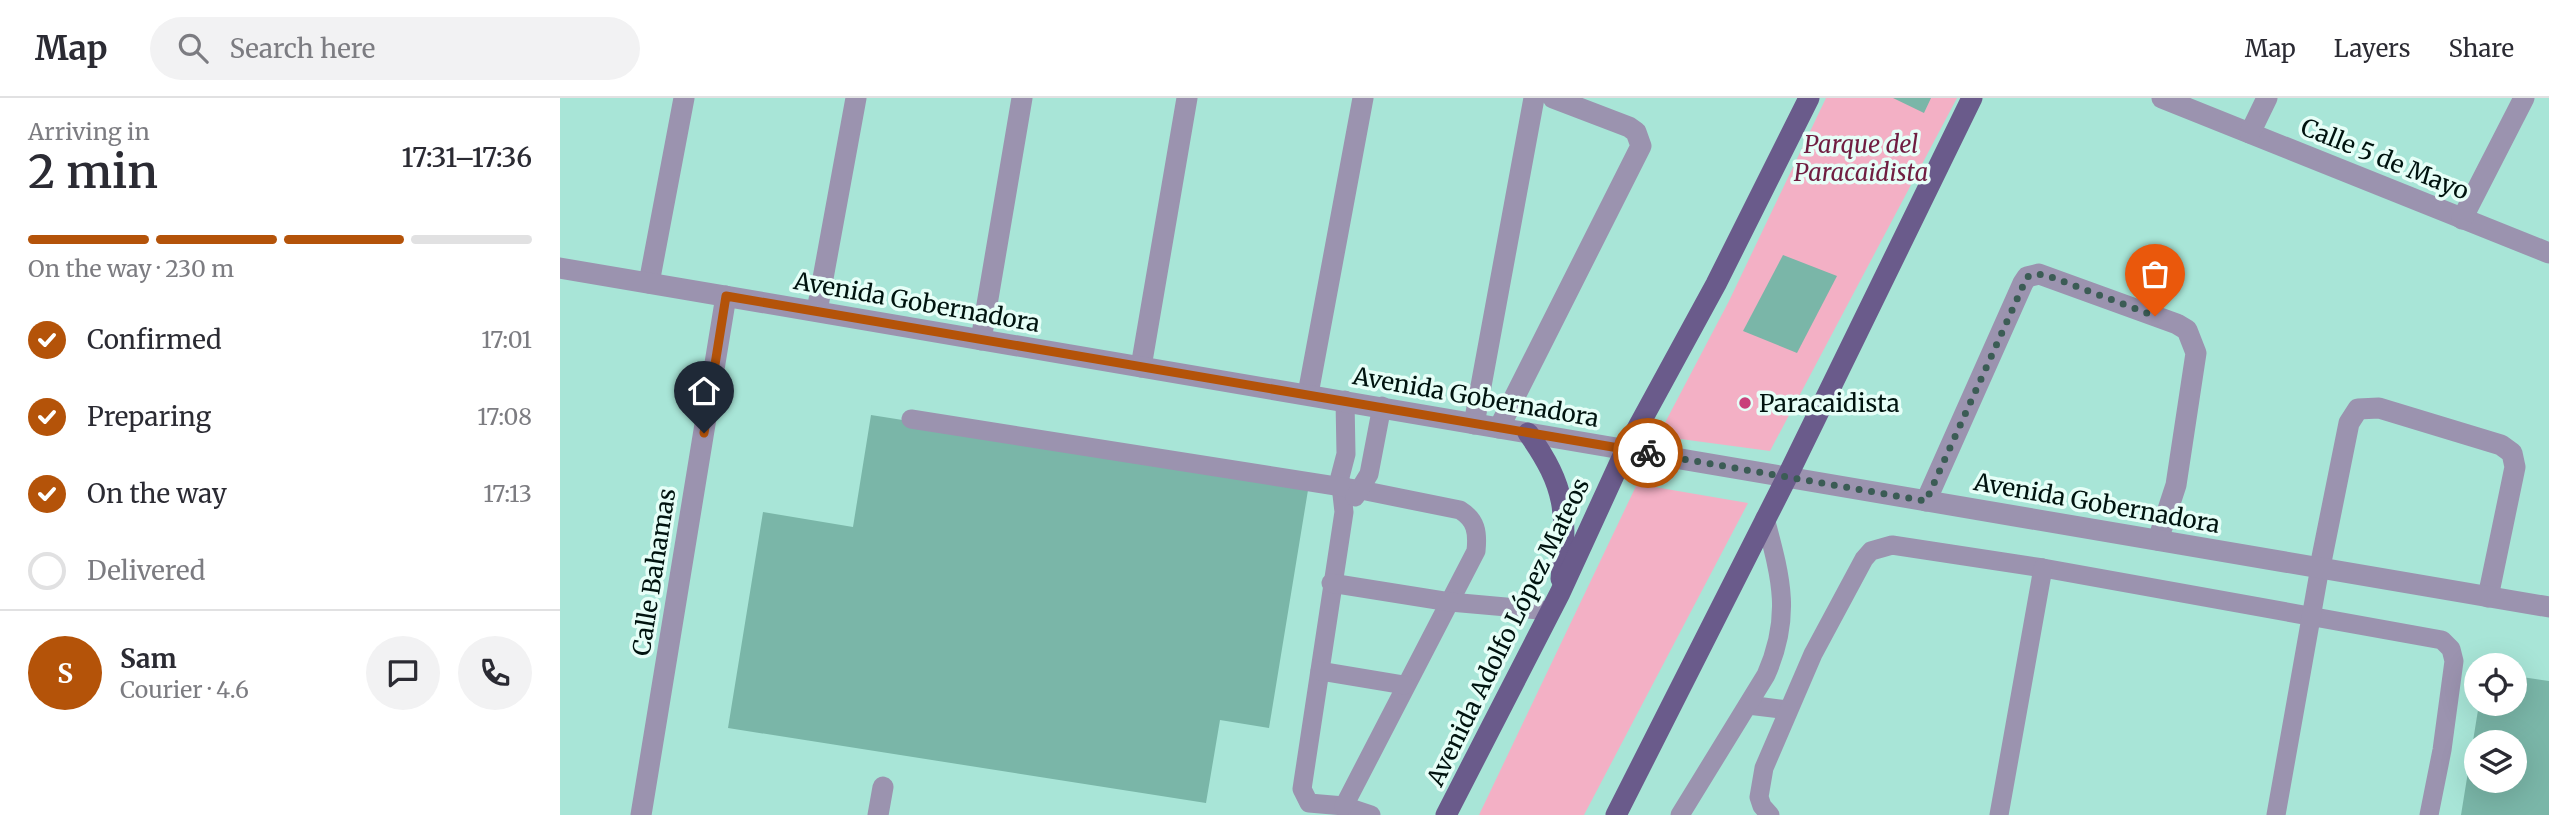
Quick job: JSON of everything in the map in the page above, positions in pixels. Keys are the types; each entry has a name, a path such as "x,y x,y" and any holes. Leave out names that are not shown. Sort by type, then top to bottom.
{"main road":[{"name":"Avenida Adolfo López Mateos","path":"1447,815 1556,602 1626,449 1716,284 1809,98"},
{"path":"1616,815 1787,477 1972,98"},
{"path":"1528,433 1548,461 1561,491 1565,536 1556,602"},
{"path":"1458,793 1458,815"}],"street":[{"path":"649,283 684,98"},
{"path":"817,311 856,98"},
{"path":"981,340 1022,98"},
{"path":"1141,367 1188,98"},
{"path":"1308,394 1363,98"},
{"path":"1474,424 1534,98"},
{"path":"1499,428 1641,146 1636,132 1629,127 1553,98"},
{"name":"Calle 5 de Mayo","path":"2162,98 2549,253"},
{"path":"2250,133 2267,98"},
{"path":"2462,219 2524,98"},
{"name":"Avenida Gobernadora","path":"560,268 2549,607"},
{"path":"1926,501 2023,284 2027,277 2039,274 2177,324 2192,338 2196,353 2175,485 2158,540"},
{"name":"Calle Bahamas","path":"641,815 726,296"},
{"path":"2320,568 2350,423 2358,409 2379,408 2501,445 2512,453 2515,467 2488,597"},
{"path":"878,815 883,787"}],"lane":[{"path":"1345,400 1346,454 1340,487 1344,512 1331,583 1302,789 1309,803 1344,806 1371,815"},
{"path":"1344,512 1362,490 1369,474 1382,406"},
{"path":"911,419 1362,490 1460,510 1468,515 1477,535 1476,551 1404,685 1344,806"},
{"path":"1679,815 1748,705 1775,654 1782,622 1781,578 1765,518"},
{"path":"1770,815 1762,806 1759,788 1764,768 1844,590 1871,551 1892,545 1907,545 2442,640 2451,649 2454,661 2430,815"},
{"path":"1999,815 2043,568"},
{"path":"2276,815 2320,568"},
{"path":"1331,583 1450,601 1556,602"},
{"path":"1320,671 1404,685"},
{"path":"1748,705 1788,710"}],"green space":[{"name":"Parque del Paracaidista","path":"1826,98 1957,98 1770,451 1658,436 1729,301"},
{"path":"1637,484 1748,503 1584,815 1479,815"}],"building":[{"path":"1893,98 1931,98 1924,113"},
{"path":"1783,255 1837,276 1797,353 1743,331"},
{"path":"871,415 1309,484 1269,728 1220,720 1206,803 728,728 763,512 853,527"},
{"path":"2527,678 2549,681 2549,815 2461,815 2465,793 2527,793 2527,730 2475,730 2477,716 2527,716"}],"way so far":[{"path":"1648,453 1926,501 2027,277 2033,274 2046,275 2155,316"}],"place":[{"name":"Paracaidista","path":"1745,403"}],"route":[{"path":"704,433 726,296 1648,453"}]}
